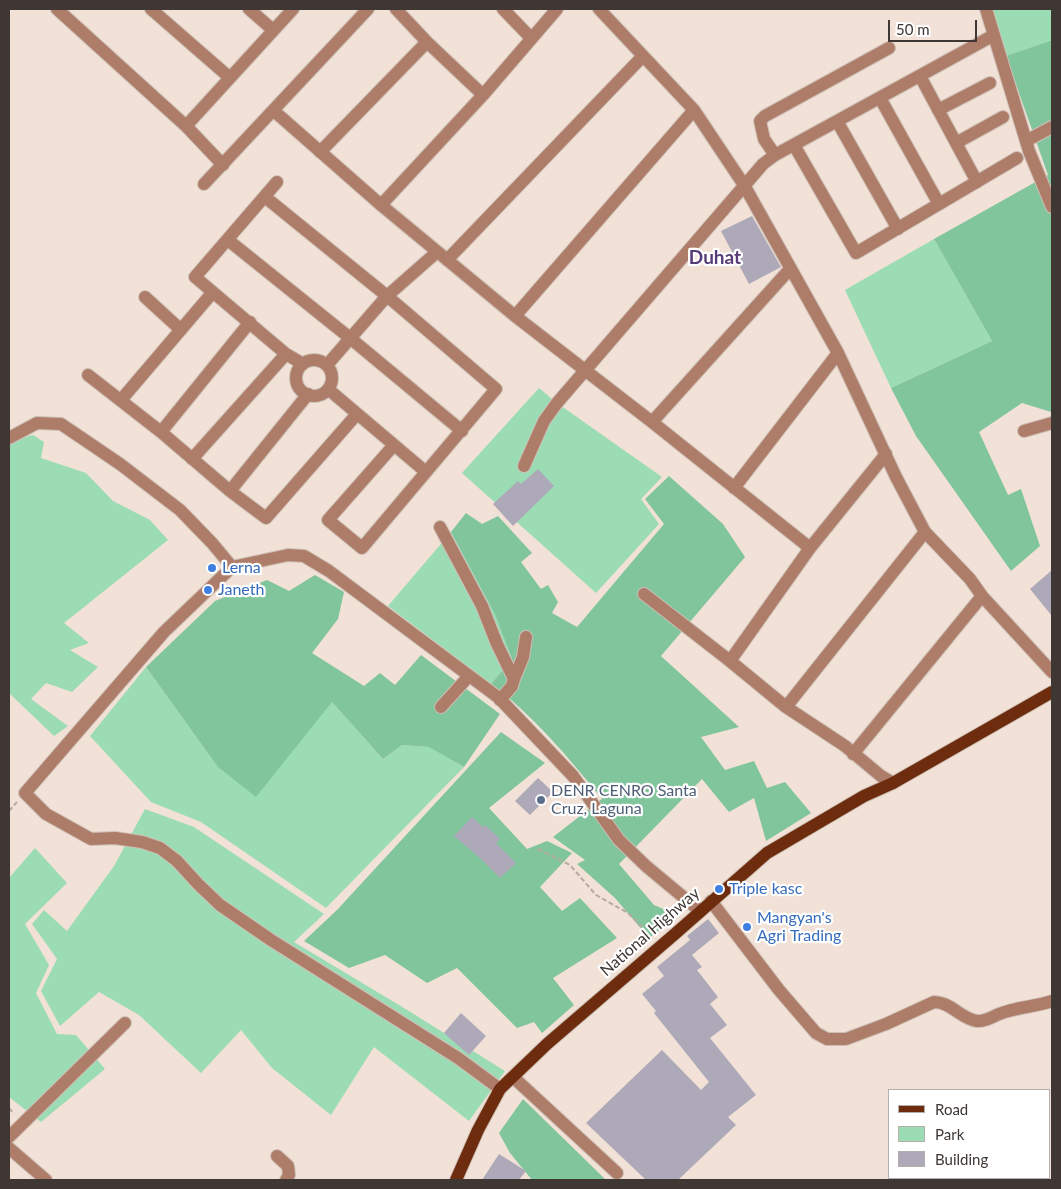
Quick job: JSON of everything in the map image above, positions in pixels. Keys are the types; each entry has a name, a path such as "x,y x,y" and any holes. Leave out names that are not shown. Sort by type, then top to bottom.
{"main road":[{"name":"National Highway","path":"456,1180 478,1130 500,1089 547,1044 767,853 864,796 893,782 1052,692"}],"street":[{"path":"57,9 186,126 223,165"},
{"path":"151,9 229,77"},
{"path":"249,9 273,30"},
{"path":"186,126 293,9"},
{"path":"204,184 368,9"},
{"path":"396,9 427,42 483,95"},
{"path":"503,9 531,38"},
{"path":"381,205 483,95 557,9"},
{"path":"599,9 694,110 744,185 838,352 896,477 925,532 970,579 982,596 1052,672"},
{"path":"986,9 1026,141 1052,207"},
{"path":"524,466 544,421 557,403 586,372 763,164 775,155 836,121 994,36"},
{"path":"320,152 427,42"},
{"path":"775,155 764,139 760,121 765,116 889,48"},
{"path":"448,260 643,56"},
{"path":"920,76 977,182"},
{"path":"938,110 990,83"},
{"path":"880,98 940,204"},
{"path":"515,316 694,110"},
{"path":"274,111 381,205 515,316 810,548"},
{"path":"956,143 1003,116"},
{"path":"836,121 898,229"},
{"path":"1026,141 1052,127"},
{"path":"794,145 856,253 1016,158"},
{"path":"277,182 195,277 286,354 303,364"},
{"path":"264,197 387,296 496,389 362,548 328,520 394,445"},
{"path":"228,240 462,431"},
{"path":"327,365 387,296 438,252"},
{"path":"652,422 790,269"},
{"path":"121,400 213,292"},
{"path":"145,297 181,330"},
{"path":"161,432 250,322"},
{"path":"734,488 838,352"},
{"path":"192,459 286,354"},
{"path":"315,360 327,365 332,376 328,389 318,395 308,394 300,388 297,379 303,364 315,360"},
{"path":"88,375 266,518 357,414"},
{"path":"328,389 426,472"},
{"path":"230,491 308,394"},
{"path":"9,438 37,423 60,424 120,464 180,510 232,567"},
{"path":"1024,431 1052,423"},
{"path":"730,661 810,548 886,454"},
{"path":"440,527 482,606 496,644 514,679"},
{"path":"786,707 925,532"},
{"path":"500,1089 458,1058 271,940 220,905 177,861 160,848 142,842 115,838 91,839 46,814 25,793 164,632 232,567 288,555 304,556 329,571 500,700 544,743 573,776 619,840 646,866 700,910"},
{"path":"644,594 786,707 845,746 881,776 893,782"},
{"path":"853,754 982,596"},
{"path":"500,700 512,686 523,657 526,637"},
{"path":"441,707 469,676"},
{"path":"711,901 779,990 816,1033 827,1039 846,1039 886,1024 934,1002 941,1002 975,1021 984,1021 1010,1011 1052,1001"},
{"path":"9,1137 125,1023"},
{"path":"513,1077 616,1173"},
{"path":"9,1148 46,1180"},
{"path":"277,1156 288,1166 289,1176 286,1180"}],"path":[{"path":"538,849 570,865 596,895 628,913 640,926 676,933"}],"green space":[{"path":"993,9 1052,9 1052,40 1006,56"},
{"path":"1052,40 1052,417 1051,412 1022,403 979,432 1008,495 1021,489 1040,546 1011,571 916,436 891,388 992,341 934,239 1048,175 1006,56"},
{"path":"934,239 992,341 891,388 845,290"},
{"path":"539,388 557,403 662,477 641,499 659,524 596,593 462,473"},
{"path":"33,435 44,442 41,458 86,473 113,501 150,520 168,540 64,623 89,643 70,650 98,667 72,692 46,683 31,699 68,726 54,736 9,693 9,441"},
{"path":"669,476 723,524 745,557 661,656 739,727 701,737 725,770 754,761 767,788 785,782 811,813 766,841 754,798 729,812 702,779 619,864 654,905 680,916 649,938 615,898 577,864 585,860 553,837 602,799 536,723 491,684 512,659 495,614 451,532 466,513 482,524 498,516 532,553 521,562 541,589 548,585 558,602 552,613 577,627 664,524 645,499"},
{"path":"451,532 496,614 512,659 491,684 388,606"},
{"path":"315,575 344,592 338,619 312,653 364,686 380,673 395,685 421,655 500,714 464,767 429,747 402,745 383,759 332,702 256,797 217,766 146,667 215,601 267,580 289,591"},
{"path":"146,667 217,766 332,702 383,759 402,745 430,747 464,767 326,908 201,822 151,802 90,736"},
{"path":"501,732 545,763 489,808 527,849 547,841 572,853 540,887 562,911 580,898 617,938 553,978 574,1005 542,1033 534,1022 517,1028 457,968 427,983 385,955 349,968 304,941 337,910"},
{"path":"145,809 194,827 324,914 294,942 505,1071 469,1121 374,1047 331,1115 272,1068 241,1030 201,1073 139,1015 99,992 60,1026 41,991 57,959 32,924 44,910 67,931 114,866"},
{"path":"35,848 67,883 25,924 49,965 36,993 57,1034 76,1035 105,1069 41,1122 9,1097 9,878"},
{"path":"523,1099 606,1180 532,1180 510,1153 499,1133"}],"building":[{"path":"752,216 781,267 749,284 721,231"},
{"path":"538,469 554,486 513,526 493,504 518,481 521,484"},
{"path":"1052,570 1052,616 1030,589"},
{"path":"538,778 553,792 530,815 515,801"},
{"path":"472,817 483,827 485,825 500,839 496,843 516,863 500,878 454,836"},
{"path":"708,919 719,933 692,955 702,967 697,970 718,997 710,1004 727,1025 710,1038 756,1095 728,1117 736,1125 678,1180 646,1180 586,1123 662,1050 701,1090 709,1082 654,1013 656,1011 642,994 664,976 657,967 690,940 687,936"},
{"path":"461,1013 486,1036 469,1055 444,1033"},
{"path":"499,1154 526,1171 519,1180 482,1180"}],"place":[{"name":"Lerna","path":"212,568"},
{"name":"Janeth","path":"208,590"},
{"name":"DENR CENRO Santa Cruz, Laguna","path":"541,800"},
{"name":"Triple kasc","path":"719,889"},
{"name":"Mangyan's Agri Trading","path":"747,927"}],"district":[{"name":"Duhat","path":"715,258"}]}
